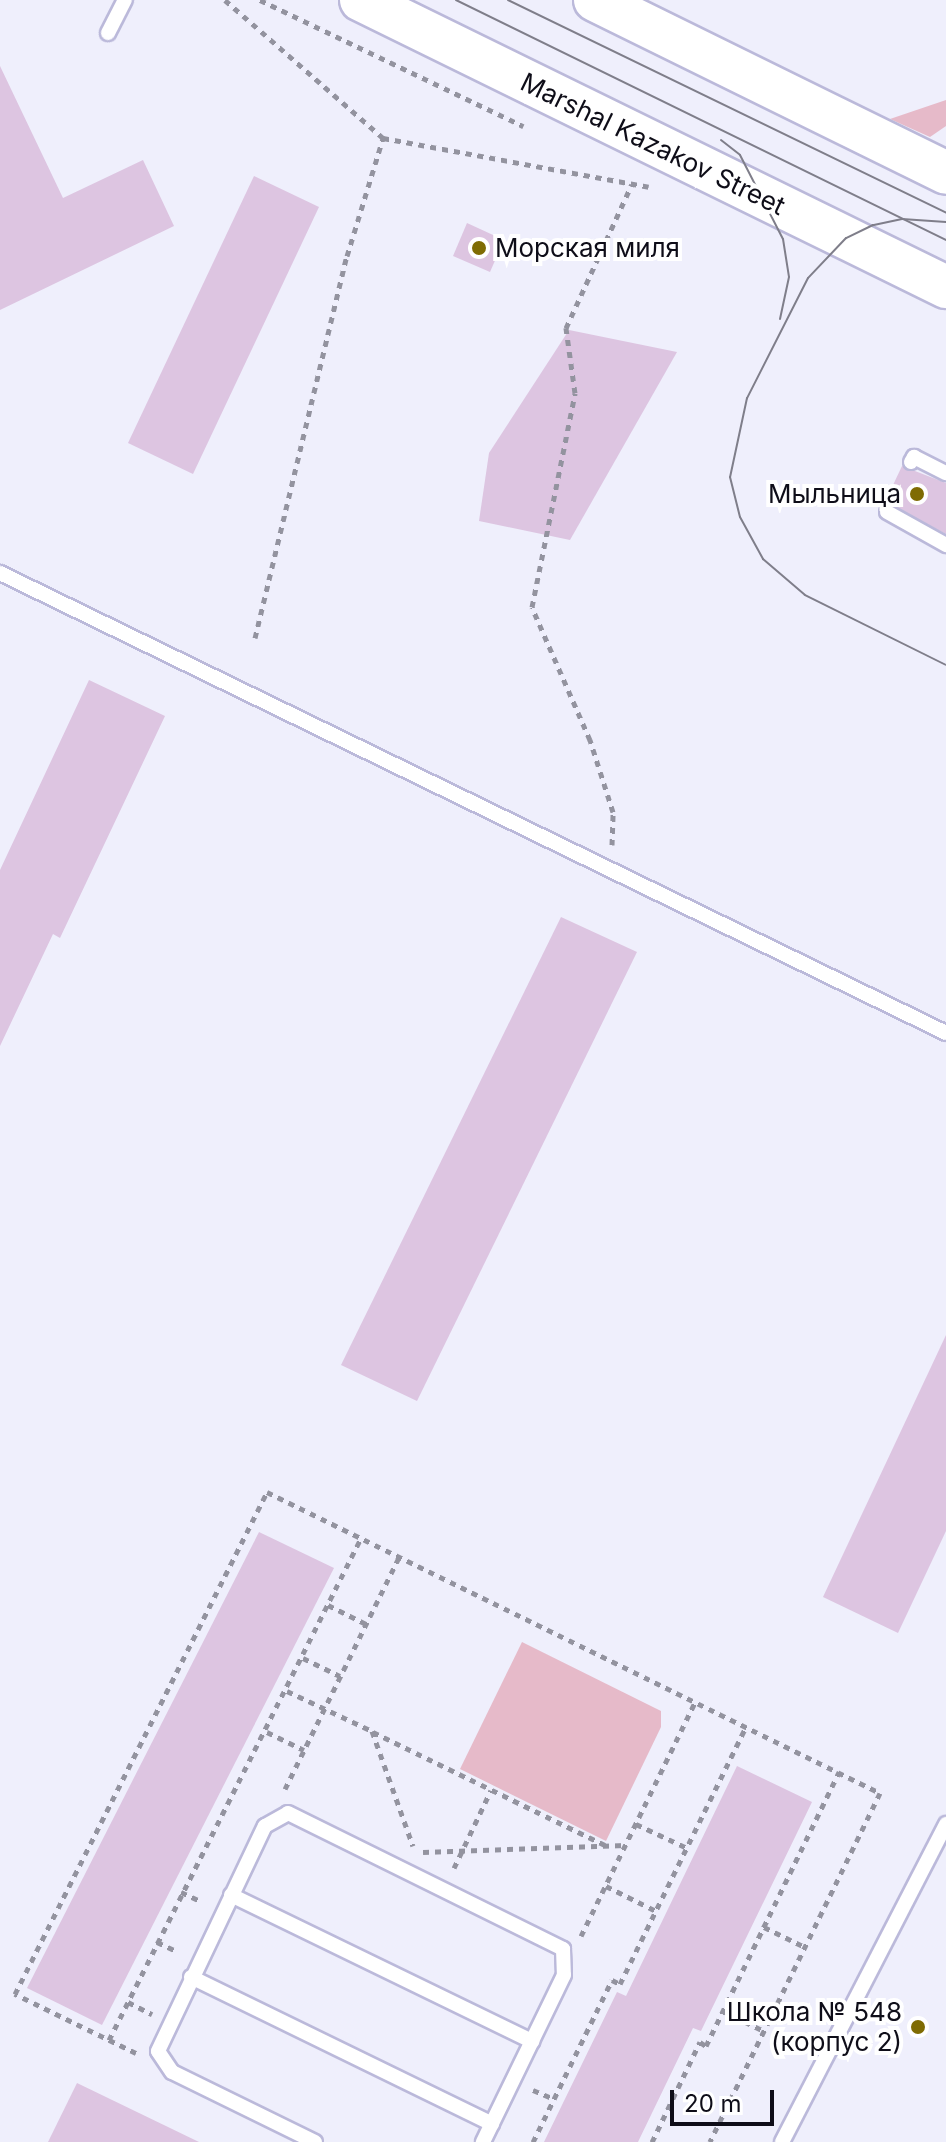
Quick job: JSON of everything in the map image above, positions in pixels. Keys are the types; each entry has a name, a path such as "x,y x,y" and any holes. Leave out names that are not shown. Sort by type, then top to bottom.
{"main road":[{"name":"Marshal Kazakov Street","path":"361,0 946,287"},
{"path":"595,0 946,173"}],"lane":[{"path":"108,33 125,0"},
{"path":"911,462 914,457 943,473"},
{"path":"887,512 945,542"},
{"path":"0,573 946,1033"},
{"path":"315,2142 165,2067 160,2041 271,1819 297,1814 553,1940 567,1966 483,2142"},
{"path":"782,2142 946,1824"},
{"path":"231,1895 532,2041"},
{"path":"191,1977 492,2124"}],"path":[{"path":"225,0 383,138 650,187 607,167"},
{"path":"260,0 536,132"},
{"path":"255,638 347,256 383,138"},
{"path":"612,870 613,812 571,693 532,607 575,393 566,328 632,184"},
{"path":"165,2067 15,1994 135,1746 142,1749 267,1492 880,1793 710,2142"},
{"path":"109,2040 222,1810 228,1813 361,1538"},
{"path":"271,1819 399,1557"},
{"path":"328,1605 366,1624"},
{"path":"303,1658 340,1676"},
{"path":"287,1691 606,1846"},
{"path":"567,1966 695,1702"},
{"path":"533,2142 612,1980 620,1984 746,1727"},
{"path":"372,1731 415,1852 626,1845"},
{"path":"267,1732 304,1750"},
{"path":"652,2142 700,2042 706,2046 839,1772"},
{"path":"446,1887 491,1790"},
{"path":"636,1824 687,1848"},
{"path":"606,1886 656,1911"},
{"path":"764,1927 805,1947"},
{"path":"723,2011 764,2031"}],"shaded area":[{"path":"946,100 946,126 930,137 890,119"},
{"path":"522,1642 661,1711 661,1727 606,1841 460,1769"}],"building":[{"path":"0,66 63,198 143,160 174,226 0,310"},
{"path":"254,176 319,207 193,474 128,443"},
{"name":"Морская миля","path":"467,223 504,240 490,272 453,256"},
{"path":"569,330 677,352 570,540 479,521 489,453"},
{"name":"Мыльница","path":"902,466 946,483 946,534 885,502"},
{"path":"89,680 165,716 60,938 53,934 0,1046 0,870"},
{"path":"561,917 637,952 417,1401 341,1365"},
{"path":"946,1335 946,1531 898,1633 823,1597"},
{"path":"259,1532 334,1568 102,2025 27,1988"},
{"path":"737,1766 812,1802 701,2031 693,2028 638,2142 544,2142 617,1992 626,1996"},
{"path":"77,2083 199,2142 48,2142"}],"tram line":[{"path":"456,0 946,240"},
{"path":"508,0 946,213"},
{"path":"721,140 740,155 783,239 789,277 780,319"},
{"path":"946,222 902,219 873,225 846,238 808,278 747,398 730,477 740,517 763,559 805,595 946,665"}],"place":[{"name":"Морская миля","path":"479,248"},
{"name":"Мыльница","path":"917,494"},
{"name":"Школа № 548 (корпус 2)","path":"918,2027"}]}
